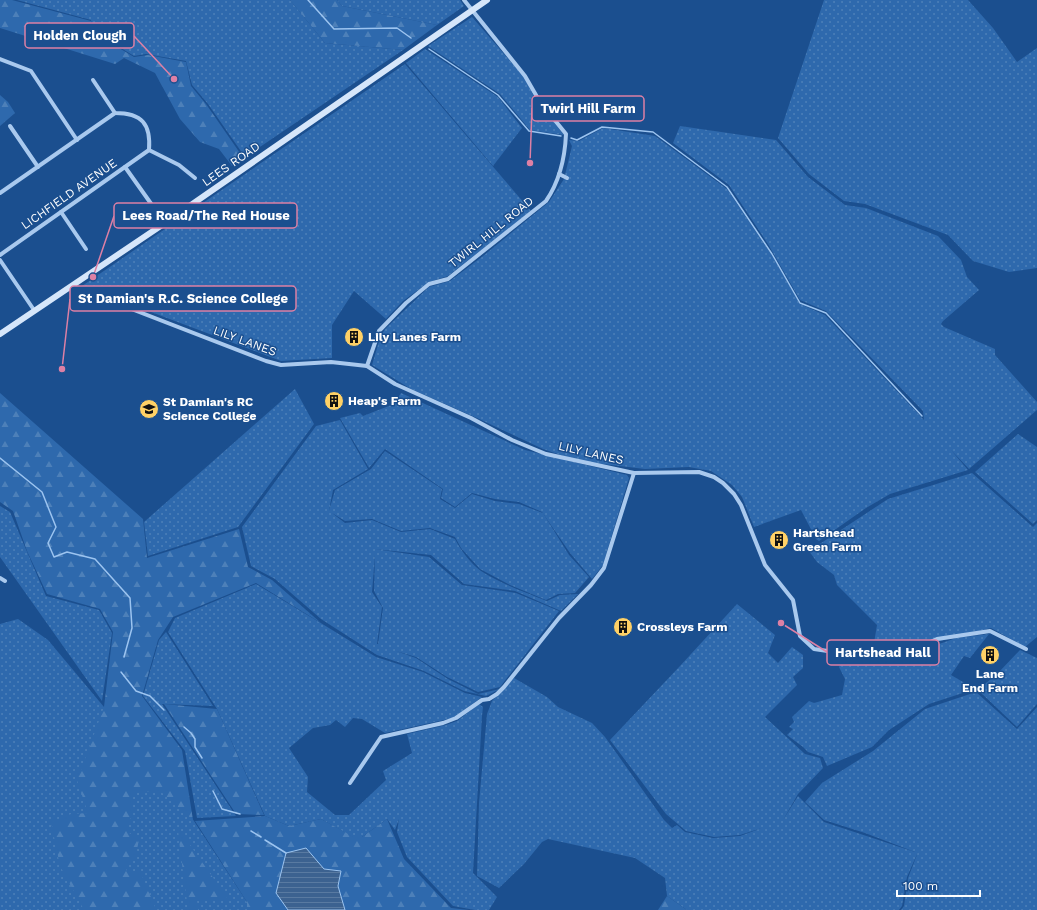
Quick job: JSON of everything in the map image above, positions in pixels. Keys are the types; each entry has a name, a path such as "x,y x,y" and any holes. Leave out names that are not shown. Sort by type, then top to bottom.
{"main road":[{"name":"LEES ROAD","path":"0,334 170,220 487,0"}],"street":[{"name":"TWIRL HILL ROAD","path":"367,366 379,331 406,303 429,284 448,279 546,201 556,186 566,145 566,134 540,102 525,76 464,0"},
{"path":"0,59 31,71 76,140"},
{"path":"93,80 115,113"},
{"path":"0,192 115,113 128,113 139,118 147,126 150,137 149,150 179,165 195,178"},
{"path":"10,126 38,167"},
{"name":"LICHFIELD AVENUE","path":"0,255 149,150"},
{"path":"125,167 152,205"},
{"path":"559,174 567,178"},
{"path":"61,212 86,249"},
{"path":"0,260 34,310"},
{"name":"LILY LANES","path":"72,286 266,361 281,365 331,362 367,366 395,384 471,418 512,440 546,454 634,473 699,472 714,477 730,489 741,505 765,565 793,600 800,636 814,648 862,656 899,656 937,639 990,630 1026,649"},
{"path":"350,783 381,737 443,723 456,718 482,700 489,699 497,694 504,687 559,618 591,585 604,568 634,473"},
{"path":"0,578 4,581"}],"green space":[{"path":"0,0 12,0 91,21 91,31 134,57 148,55 186,62 191,86 206,104 242,156 232,166 219,149 200,142 180,119 155,73 124,58 115,64 0,28"},
{"path":"17,0 290,0 325,43 403,50 245,157 208,104 192,85 186,61 146,54 134,56 93,31 91,20"},
{"path":"290,0 337,0 342,6 437,25 403,50 325,43"},
{"path":"337,0 460,0 464,6 437,25 342,6"},
{"path":"824,0 968,0 993,28 1017,62 1037,48 1037,268 1009,272 973,261 948,235 865,204 844,201 809,174 778,138"},
{"path":"472,17 525,78 535,99 564,135 530,130 500,94 428,46"},
{"path":"425,49 498,97 522,128 493,166 406,63"},
{"path":"405,64 531,211 448,276 429,282 403,301 386,319 354,291 332,325 332,358 281,361 82,286"},
{"path":"0,95 8,102 15,113 0,126"},
{"path":"680,126 776,140 808,177 845,205 866,208 938,236 961,260 967,277 979,290 941,324 944,327 995,349 995,355 1037,402 1037,410 969,469 951,450 968,470 890,494 866,508 819,541 816,539 801,510 754,527 742,497 732,485 711,471 689,467 645,469 578,461 543,449 411,389 372,365 380,338 385,329 429,287 450,281 549,202 564,179 572,146 569,140 579,141 603,128 655,136 727,189 773,257 800,304 825,315 924,420 923,411 826,311 800,300 768,244 729,185 673,143"},
{"path":"295,389 314,424 238,527 148,556 144,522"},
{"path":"0,393 143,519 147,558 239,529 248,567 272,580 321,623 256,583 173,617 158,640 142,696 182,750 193,820 160,791 135,793 132,796 132,816 128,823 129,833 139,840 136,854 126,867 127,872 140,871 155,907 152,910 84,910 60,866 51,822 71,814 88,813 74,771 81,770 104,707 113,632 100,609 47,594 27,551 13,511 0,502"},
{"path":"401,393 525,450 627,475 629,478 603,565 592,579 570,553 542,512 519,502 495,499 472,493 455,507 441,498 443,489 385,449 369,468 340,418 360,413 363,416 394,404"},
{"path":"340,420 368,469 333,490 329,511 335,490 371,469 385,451 442,489 440,499 455,508 472,494 495,501 519,504 543,513 569,555 589,577 575,593 558,594 546,600 510,585 480,569 461,548 455,537 430,528 401,531 372,519 345,521 332,513 345,523 372,520 401,532 430,529 455,539 466,556 481,571 505,584 547,601 560,595 578,594 561,611 515,591 464,584 431,555 375,549 429,557 462,585 516,593 559,611 500,687 478,692 447,677 416,657 396,651 416,658 448,679 478,694 500,689 486,696 464,691 424,671 377,655 321,619 275,579 251,566 242,527 316,426","holes":["375,555 374,591 383,608 378,644 382,607 372,592"]},
{"path":"1018,434 1037,447 1037,520 1033,524 975,472"},
{"path":"972,473 1033,527 1037,523 1037,637 1025,647 991,628 897,652 872,655 877,625 837,585 834,575 817,562 809,551 888,499"},
{"path":"0,506 10,512 46,596 99,610 112,633 102,701 0,557"},
{"path":"256,584 376,657 423,672 465,693 482,697 453,718 385,733 362,719 353,718 345,727 336,720 330,725 313,728 289,748 308,777 307,792 335,815 349,815 386,780 383,771 412,753 407,734 446,725 457,721 479,704 483,707 473,873 497,897 489,910 475,910 453,906 407,857 397,832 399,819 395,830 387,819 362,837 353,837 321,819 289,826 265,816 217,709 168,632 175,618"},
{"path":"737,604 775,635 768,653 778,663 792,647 803,655 803,668 793,677 797,685 765,717 805,754 820,758 823,768 798,794 783,820 798,796 824,822 915,852 865,833 824,820 805,802 822,783 873,751 925,709 976,692 1017,729 1037,707 1037,910 901,910 904,906 908,878 918,852 907,877 902,906 899,910 687,910 667,896 665,878 635,858 548,839 542,842 524,864 499,888 477,876 479,803 487,714 492,701 514,678 547,697 558,707 592,723 605,737 664,820 672,828 677,825 685,832 713,838 740,836 762,828 740,835 714,837 686,831 666,814 610,740"},
{"path":"18,619 48,640 104,707 192,818 247,902 247,910 0,910 0,624"},
{"path":"166,632 213,706 162,704 236,816 197,818 185,751 143,696 159,640"},
{"path":"989,634 970,658 964,656 951,675 975,689 929,704 889,730 872,747 827,766 823,757 808,752 787,735 793,729 789,727 794,722 792,717 809,701 814,703 842,695 845,679 839,667 843,660 900,658 956,638"},
{"path":"1020,650 1037,658 1037,704 1017,727 978,690 999,672"},
{"path":"164,704 217,709 264,815 236,814"},
{"path":"265,816 289,826 321,819 354,837 362,837 387,819 404,859 451,908 469,910 247,910 247,902 195,821"},
{"path":"178,828 228,899 197,901 198,910 188,910"},
{"path":"667,896 687,910 658,910"}],"shaded area":[{"path":"306,848 324,869 341,871 338,886 345,910 288,910 276,893 286,853"}],"waterway":[{"path":"308,0 334,29 397,28 411,38"},
{"path":"429,49 498,95 529,131 561,136"},
{"path":"571,138 577,140 602,127 653,132 727,187 772,254 800,303 826,313 922,416"},
{"path":"0,458 42,492 56,527 48,543 54,557 67,552 95,559 130,598 132,628 124,657"},
{"path":"121,672 136,691 150,696 164,710"},
{"path":"184,727 195,739 195,747 202,758"},
{"path":"213,791 222,809 240,814"},
{"path":"251,831 261,837"},
{"path":"265,840 286,853"}],"place":[{"name":"Holden Clough","path":"174,79"},
{"name":"Twirl Hill Farm","path":"530,163"},
{"name":"Lees Road/The Red House","path":"93,277"},
{"name":"Lily Lanes Farm","path":"354,337"},
{"name":"St Damian's R.C. Science College","path":"62,369"},
{"name":"Heap's Farm","path":"334,401"},
{"name":"St Damian's RC Science College","path":"149,409"},
{"name":"Hartshead Green Farm","path":"779,540"},
{"name":"Hartshead Hall","path":"781,623"},
{"name":"Crossleys Farm","path":"623,627"},
{"name":"Lane End Farm","path":"990,655"}]}
